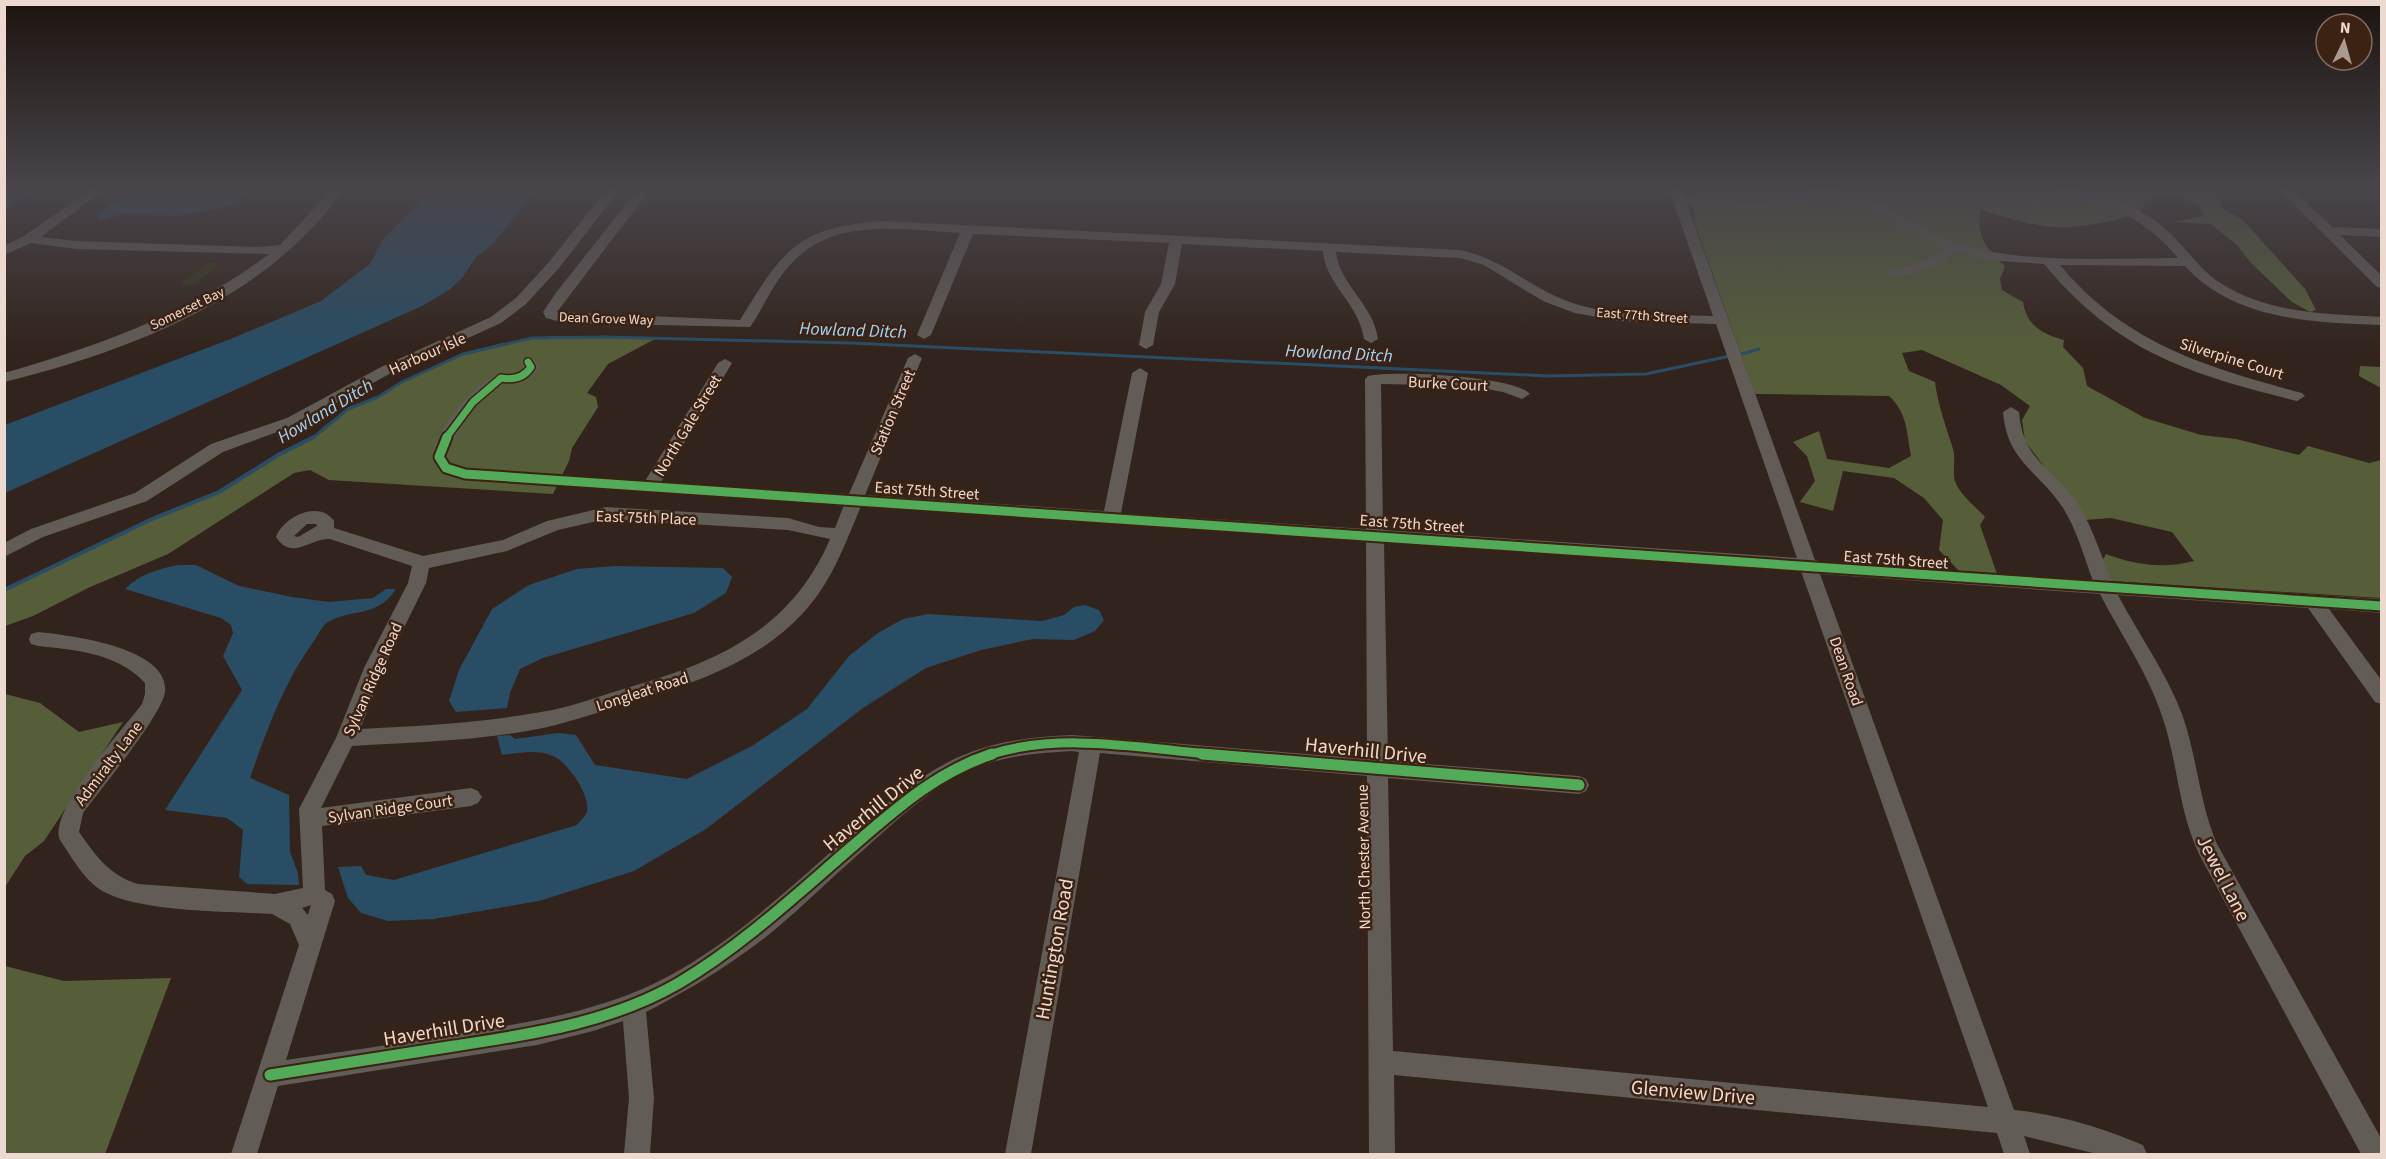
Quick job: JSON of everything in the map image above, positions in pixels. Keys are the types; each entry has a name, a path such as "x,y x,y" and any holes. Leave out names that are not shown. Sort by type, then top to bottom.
{"street":[{"path":"4,251 20,243"},
{"path":"61,243 260,251 284,249"},
{"name":"Somerset Bay","path":"4,378 86,352 172,316 236,283 290,243"},
{"name":"Harbour Isle","path":"4,551 37,533 141,497 217,448 293,421 386,370 489,324 526,296 560,258 570,243"},
{"name":"Dean Grove Way","path":"602,243 560,297 550,314 565,319 745,324 785,259 806,243"},
{"path":"924,335 962,243"},
{"path":"1146,345 1152,312 1168,284 1175,243"},
{"name":"East 77th Street","path":"1254,243 1473,256 1497,264 1547,297 1575,309 1612,315 1720,320"},
{"name":"Dean Road","path":"1694,243 1736,367 1810,565 2017,1155"},
{"path":"1945,243 1955,248 1990,257 2049,261 2189,262"},
{"path":"2172,243 2208,282 2238,299 2283,313 2382,321"},
{"path":"2340,243 2382,284"},
{"path":"1329,247 1334,273 1367,316 1371,339"},
{"path":"1894,274 1929,264 1955,248"},
{"name":"Silverpine Court","path":"2049,261 2075,293 2127,334 2151,349 2200,370 2297,396"},
{"name":"Station Street","path":"854,500 915,358"},
{"name":"East 75th Street","path":"528,362 531,367 524,375 512,379 501,378 480,395 440,448 439,457 442,464 465,474 1810,565 1830,570 2382,606"},
{"name":"North Gale Street","path":"649,487 725,363"},
{"path":"1111,518 1140,373"},
{"name":"Burke Court","path":"1373,379 1487,385 1507,388 1522,394"},
{"name":"North Chester Avenue","path":"1373,379 1382,1155"},
{"name":"Jewel Lane","path":"2011,412 2011,433 2029,462 2071,508 2106,589 2169,708 2179,741 2188,796 2206,847 2375,1155"},
{"name":"Longleat Road","path":"346,738 462,731 543,720 685,679 738,653 786,618 819,581 842,534 854,500"},
{"name":"East 75th Place","path":"421,563 507,545 553,525 606,513 788,524 819,533 842,534"},
{"path":"322,532 404,554 421,563"},
{"name":"Sylvan Ridge Road","path":"244,1155 309,942 324,901 314,896 309,819 317,792 346,738 374,668 417,583 421,563"},
{"path":"2314,602 2382,697"},
{"name":"Admiralty Lane","path":"38,639 108,649 148,672 156,682 156,694 149,709 69,818 68,834 90,867 115,887 138,894 275,904 298,917 309,942"},
{"name":"Haverhill Drive","path":"270,1075 537,1033 593,1020 633,1006 679,983 735,947 908,799 940,776 970,761 1014,748 1059,743 1091,744 1579,785"},
{"name":"Huntington Road","path":"1018,1155 1091,744"},
{"name":"Sylvan Ridge Court","path":"309,819 471,797"},
{"path":"275,904 314,896"},
{"path":"633,1006 643,1080 638,1155"},
{"name":"Glenview Drive","path":"1381,1062 2006,1122 2057,1129 2134,1155"}],"green space":[{"path":"1702,243 1985,243 1993,255 2005,266 2000,279 2002,290 2023,302 2028,317 2037,328 2064,340 2063,347 2083,368 2087,386 2145,418 2201,435 2236,439 2299,455 2308,446 2369,463 2381,460 2381,598 2111,581 2102,561 2106,554 2150,565 2172,565 2194,561 2172,532 2111,518 2084,520 2025,441 2022,420 2030,406 2001,385 1922,350 1902,353 1909,371 1935,382 1940,408 1954,453 1955,481 1964,495 1985,517 1980,525 1997,574 1959,571 1939,550 1943,520 1924,498 1894,478 1843,471 1833,511 1800,502 1815,481 1807,456 1793,442 1819,431 1827,459 1889,468 1911,456 1903,416 1889,396 1755,394"},
{"path":"2234,243 2264,243 2305,289 2316,310 2310,312 2292,302 2250,262"},
{"path":"209,263 217,263 215,266 217,266 196,284 181,286 184,284 181,283"},
{"path":"551,336 655,339 608,364 587,393 596,397 598,407 572,448 569,461 553,494 329,480 310,470 294,473 168,554 88,588 33,616 5,626 5,590 152,519 219,492 278,455 311,440 323,427 348,409 378,397 402,382 463,354 499,344"},
{"path":"2360,366 2381,367 2381,388 2359,376"},
{"path":"5,694 40,703 79,732 123,722 44,841 25,856 5,887"},
{"path":"5,966 64,981 171,978 105,1154 5,1154"}],"water":[{"path":"381,243 494,243 476,257 462,278 449,290 422,306 5,493 5,425 233,338 321,301 370,264"},
{"path":"178,565 196,565 239,586 329,602 373,598 386,589 396,589 381,604 337,618 322,628 285,690 250,778 289,795 290,852 298,873 299,885 247,884 239,877 243,830 227,818 165,810 242,690 223,656 233,633 231,625 221,618 125,589 137,579 150,573"},
{"path":"615,566 723,568 732,577 726,593 694,613 543,658 520,669 510,693 507,708 456,712 449,701 459,670 492,609 529,585 577,569"},
{"path":"1085,605 1099,610 1104,620 1095,631 1074,640 1033,639 981,650 926,668 863,708 706,829 634,871 539,901 434,919 388,921 361,913 348,898 338,867 361,866 366,875 394,880 577,825 586,814 586,799 578,781 565,765 553,756 541,753 502,755 497,736 510,735 515,739 558,733 576,735 595,765 687,779 752,746 807,709 849,656 878,633 903,619 928,614 1042,621 1064,615 1074,607"}],"waterway":[{"name":"Howland Ditch","path":"313,438 348,409 378,397 402,382 463,354 532,338 604,337 850,343 1548,376 1646,374 1730,356"},
{"name":"Howland Ditch","path":"1738,355 1759,349"},
{"name":"Howland Ditch","path":"4,590 152,519 219,492 278,455 314,437"}],"cycle path":[{"path":"528,362 531,367 525,374 514,379 501,378 483,392 463,414 441,448 439,457 446,468 465,474 1810,565 1830,570 2382,606"},
{"path":"270,1075 537,1033 593,1020 633,1006 679,983 741,942 903,803 940,776 970,761 1027,745 1072,743 1579,785"}]}
